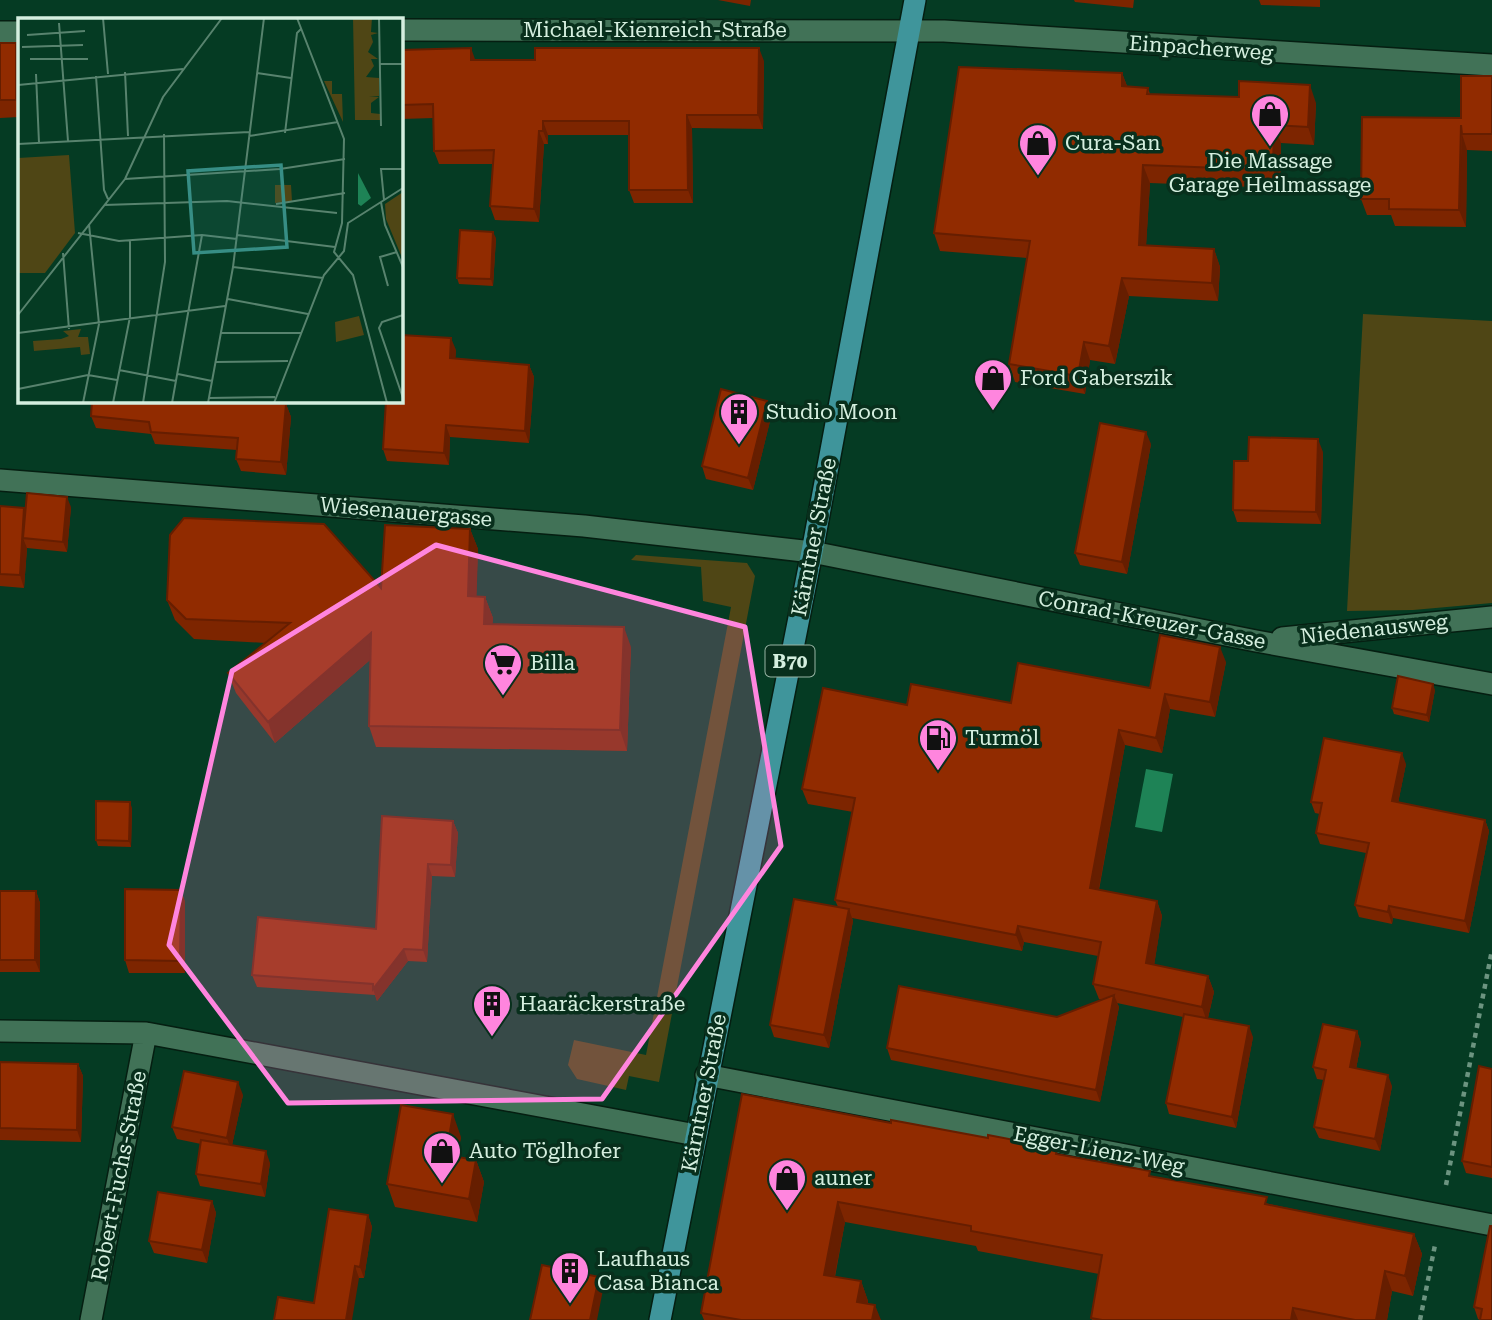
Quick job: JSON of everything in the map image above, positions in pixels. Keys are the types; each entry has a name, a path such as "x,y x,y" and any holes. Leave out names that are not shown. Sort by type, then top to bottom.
{"main road":[{"name":"Kärntner Straße","path":"660,1320 706,1075 812,552 915,0"}],"street":[{"name":"Michael-Kienreich-Straße","path":"402,30 909,32"},
{"path":"0,32 18,32"},
{"name":"Einpacherweg","path":"909,32 1492,65"},
{"name":"Wiesenauergasse","path":"0,480 584,526 812,552"},
{"name":"Conrad-Kreuzer-Gasse","path":"812,552 1256,641 1492,684"},
{"name":"Niedenausweg","path":"1256,641 1492,617"},
{"path":"0,1031 146,1033 696,1135"},
{"name":"Robert-Fuchs-Straße","path":"91,1320 146,1033"},
{"name":"Egger-Lienz-Weg","path":"706,1075 1492,1225"}],"path":[{"path":"1420,1320 1492,950"}],"highlighted area":[{"path":"436,545 745,627 781,846 602,1099 288,1103 169,945 232,671"}],"shaded area":[{"path":"1363,314 1492,321 1492,603 1413,610 1347,611"},
{"path":"636,555 747,563 755,576 659,1082 629,1076 626,1090 577,1079 568,1065 574,1040 646,1055 731,607 703,601 701,567 631,560"},
{"path":"1146,769 1173,774 1162,832 1135,827"}],"building":[{"path":"0,43 16,43 16,100 0,100"},
{"path":"471,48 471,60 535,60 535,48 759,48 758,115 687,115 688,190 629,190 629,121 543,121 543,131 539,131 534,209 490,206 494,150 434,151 433,104 402,105 402,50"},
{"path":"959,67 1122,73 1122,86 1148,88 1147,94 1239,97 1239,81 1310,85 1308,127 1274,125 1273,170 1143,165 1139,245 1214,249 1212,283 1122,278 1109,346 1084,342 1078,376 1009,364 1030,241 934,233"},
{"path":"1461,76 1492,76 1492,134 1462,134 1461,125 1459,210 1389,209 1389,199 1361,199 1362,117 1461,118"},
{"path":"460,230 493,232 491,279 457,278"},
{"path":"402,335 451,338 450,358 529,365 525,431 446,425 444,453 383,449 386,402 402,402"},
{"name":"Studio Moon","path":"721,389 767,401 748,478 702,466"},
{"path":"92,402 286,404 281,462 236,459 238,438 151,432 149,422 91,416"},
{"path":"1100,423 1146,432 1122,562 1075,553"},
{"path":"1249,437 1318,439 1316,512 1233,510 1234,461 1248,461"},
{"path":"27,493 67,497 63,542 23,538"},
{"path":"0,506 24,508 20,575 0,574"},
{"path":"184,518 324,524 381,588 385,525 470,529 468,596 485,597 484,624 624,627 620,730 369,726 371,633 268,722 228,673 290,623 186,619 167,600 170,535"},
{"path":"1160,635 1220,647 1210,702 1165,694 1156,738 1119,730 1090,888 1157,901 1146,963 1208,976 1202,1007 1093,984 1101,942 1018,926 1016,935 835,900 855,798 802,789 823,688 907,705 911,684 1011,703 1018,663 1150,688"},
{"path":"1398,676 1433,684 1427,715 1392,708"},
{"path":"1324,738 1402,753 1392,801 1485,820 1465,921 1389,906 1388,912 1355,905 1369,843 1316,833 1322,803 1311,802"},
{"path":"96,801 130,802 129,841 96,840"},
{"path":"382,816 453,821 451,865 428,864 423,950 404,949 373,989 373,984 252,975 258,917 376,929"},
{"path":"125,889 181,890 180,961 125,960"},
{"path":"0,891 36,891 35,960 0,960"},
{"path":"794,899 849,909 824,1035 770,1025"},
{"path":"899,986 1057,1017 1114,995 1096,1090 887,1048"},
{"path":"1184,1014 1249,1026 1232,1117 1166,1103"},
{"path":"1323,1024 1357,1031 1350,1067 1388,1075 1375,1139 1314,1127 1326,1070 1313,1067"},
{"path":"0,1062 78,1064 77,1130 0,1128"},
{"path":"1479,1066 1492,1069 1492,1167 1462,1161"},
{"path":"184,1071 238,1082 227,1138 172,1127"},
{"path":"742,1094 891,1123 891,1120 1057,1148 1056,1154 1150,1171 1149,1176 1267,1197 1265,1204 1414,1234 1405,1276 1385,1271 1376,1320 1355,1320 1293,1308 1291,1320 1102,1320 1091,1318 1102,1255 971,1231 971,1226 838,1202 824,1275 861,1281 857,1302 875,1305 872,1320 741,1320 701,1313"},
{"path":"401,1105 453,1114 446,1155 476,1160 469,1199 387,1184"},
{"path":"201,1140 266,1151 261,1184 196,1174"},
{"path":"158,1192 212,1201 202,1250 149,1241"},
{"path":"329,1209 368,1215 360,1267 355,1266 346,1320 274,1320 278,1297 314,1303"},
{"path":"1490,1226 1492,1320 1480,1320 1482,1309 1474,1307"},
{"name":"Laufhaus Casa Bianca","path":"542,1265 599,1277 590,1320 530,1320"}],"place":[{"name":"Die Massage Garage Heilmassage","path":"1270,148"},
{"name":"Cura-San","path":"1038,177"},
{"name":"Ford Gaberszik","path":"993,412"},
{"name":"Studio Moon","path":"739,446"},
{"name":"Billa","path":"503,697"},
{"name":"Turmöl","path":"938,772"},
{"name":"Haaräckerstraße","path":"492,1038"},
{"name":"Auto Töglhofer","path":"442,1185"},
{"name":"auner","path":"787,1212"},
{"name":"Laufhaus Casa Bianca","path":"570,1305"}]}
